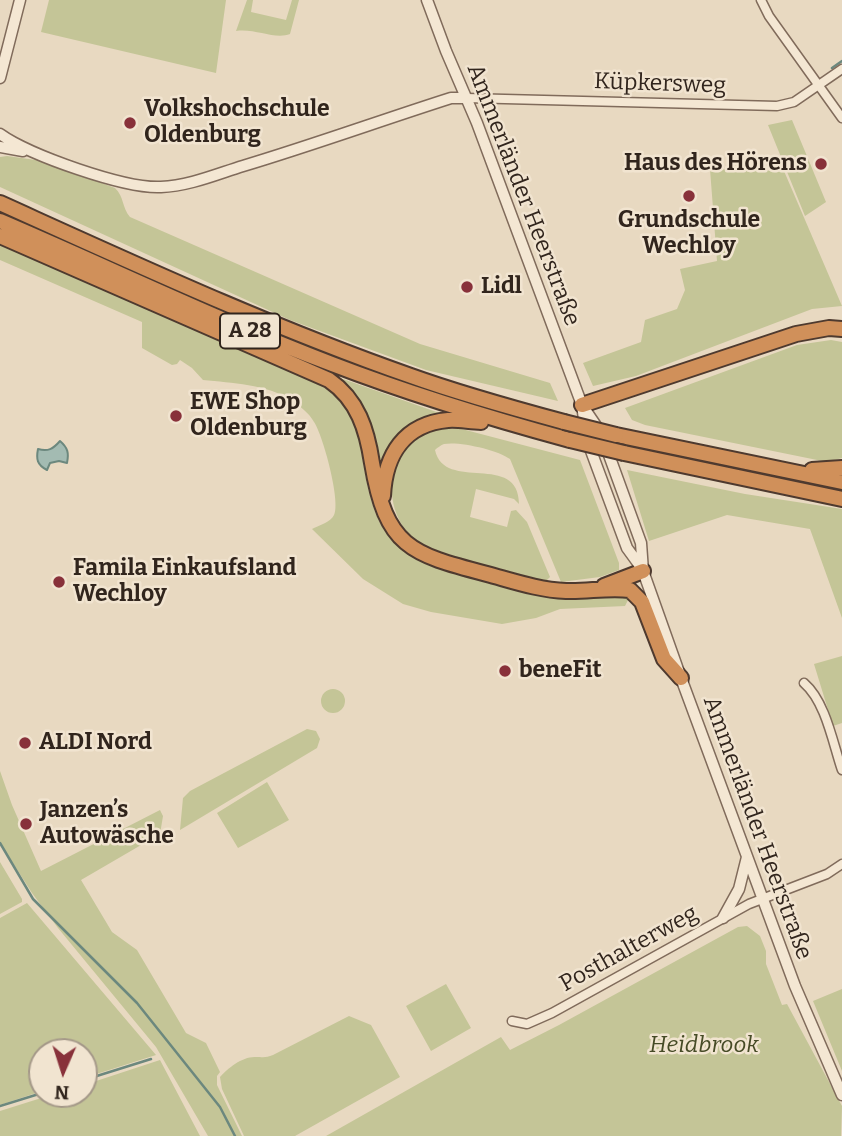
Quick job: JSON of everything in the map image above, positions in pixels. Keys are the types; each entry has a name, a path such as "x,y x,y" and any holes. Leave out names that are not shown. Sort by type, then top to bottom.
{"highway":[{"name":"A 28","path":"0,203 248,313 469,396 617,435 842,482"},
{"name":"A 28","path":"0,220 244,328 331,364 412,393 570,440 842,499"},
{"path":"0,236 335,384 350,400 361,418 368,438 377,494 387,519 394,532 411,548 428,558 533,586 565,591 630,590 642,602 664,659 681,678"},
{"path":"582,405 796,334 829,328 842,329"},
{"path":"381,500 389,462 412,432 449,420 507,423"},
{"path":"777,469 842,468"},
{"path":"596,589 643,571"}],"street":[{"path":"0,78 20,0"},
{"name":"Ammerländer Heerstraße","path":"427,0 582,405 587,440 627,548 643,571"},
{"path":"761,0 769,16 842,118"},
{"name":"Küpkersweg","path":"466,98 777,106 794,102 842,69"},
{"path":"0,147 31,152 129,184 171,187 452,98 466,98"},
{"path":"0,134 31,152"},
{"name":"Ammerländer Heerstraße","path":"582,405 601,433 640,543 643,571 681,678 795,986 842,1095"},
{"path":"804,683 813,691 821,706 842,770"},
{"path":"723,918 739,889 747,856"},
{"name":"Posthalterweg","path":"512,1021 527,1024 552,1013 723,918 763,898 827,874 842,864"}],"green space":[{"path":"49,0 226,0 216,73 41,32"},
{"path":"247,0 253,0 251,12 286,20 292,0 299,0 290,34 278,36 236,31"},
{"path":"792,120 826,202 805,216 768,125"},
{"path":"0,157 43,161 115,188 130,217 420,344 550,383 558,401 426,370 290,320 0,187"},
{"path":"710,169 784,171 842,306 812,309 636,376 593,386 583,363 641,342 645,320 677,309 685,290 680,269 717,261"},
{"path":"0,243 325,385 338,399 354,425 371,499 379,521 403,550 418,560 435,567 553,597 612,594 630,596 625,606 560,609 536,618 502,624 431,612 403,604 363,579 312,529 327,522 334,515 336,508 330,468 322,440 314,422 304,410 291,400 271,391 248,385 203,380 180,360 172,365 142,348 142,322 0,260"},
{"path":"831,340 842,342 842,458 827,462 645,425 632,420 625,408 797,345"},
{"path":"326,373 445,415 425,423 381,473 371,437"},
{"path":"458,428 580,460 619,563 619,570 600,577 561,582 510,459 497,452 468,445 444,444 435,450 441,462 452,469 507,479 516,488 519,504 514,499 476,489 470,517 507,527 511,511 516,510 527,522 550,577 546,581 432,552 412,537 399,519 393,498 393,477 400,458 413,442 432,431"},
{"path":"627,470 745,494 842,509 842,618 810,529 727,515 649,541"},
{"path":"842,656 842,723 833,726 814,664"},
{"path":"333,689 344,696 345,701 338,712 333,713 322,706 321,701 328,690"},
{"path":"307,729 316,731 320,739 317,748 180,830 183,798 190,791"},
{"path":"0,771 41,871 160,810 163,816 160,834 81,880 112,932 137,950 186,1033 206,1043 220,1072 217,1085 242,1136 208,1136 156,1047 32,893 0,843"},
{"path":"267,782 289,820 238,848 217,813"},
{"path":"0,862 22,902 0,914"},
{"path":"27,903 156,1055 98,1074 98,1038 28,1038 28,1096 0,1105 0,918"},
{"name":"Heidbrook","path":"747,926 760,936 766,951 766,964 782,1005 787,1004 842,1106 841,1136 326,1136 501,1037 510,1050 738,927"},
{"path":"446,984 471,1028 431,1051 406,1006"},
{"path":"842,989 842,1071 813,1001"},
{"path":"349,1016 371,1025 400,1077 295,1136 244,1136 222,1089 220,1077 241,1061 273,1055"},
{"path":"160,1060 200,1136 0,1136 0,1111 28,1102 28,1108 98,1108 98,1080"}],"shaded area":[{"path":"60,441 67,451 67,463 50,463 47,470 38,461 38,449 50,449"}],"waterway":[{"path":"832,68 842,61"},
{"path":"0,843 33,899 137,1003 220,1107 235,1136"},
{"path":"98,1076 151,1059"},
{"path":"0,1106 28,1097"}],"place":[{"name":"Volkshochschule Oldenburg","path":"130,123"},
{"name":"Haus des Hörens","path":"821,164"},
{"name":"Grundschule Wechloy","path":"689,196"},
{"name":"Lidl","path":"467,287"},
{"name":"EWE Shop Oldenburg","path":"176,416"},
{"name":"Famila Einkaufsland Wechloy","path":"59,582"},
{"name":"beneFit","path":"505,671"},
{"name":"ALDI Nord","path":"25,743"},
{"name":"Janzen’s Autowäsche","path":"26,824"}]}
